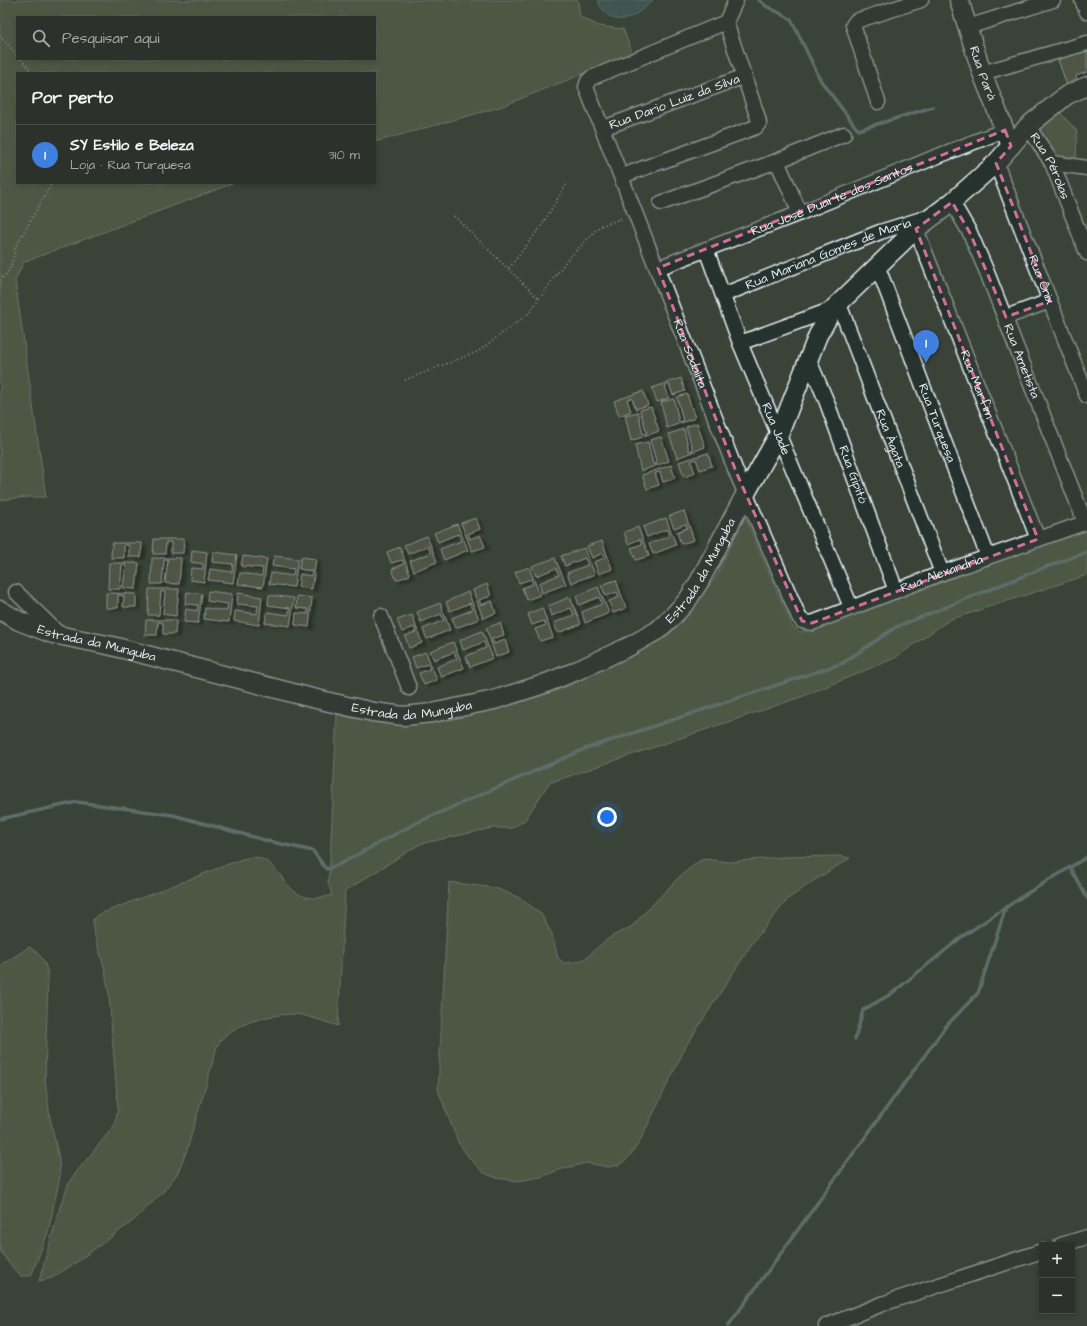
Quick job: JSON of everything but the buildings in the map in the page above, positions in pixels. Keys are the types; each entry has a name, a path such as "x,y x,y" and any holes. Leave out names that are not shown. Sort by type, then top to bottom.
{"main road":[{"name":"Rua Pará","path":"959,0 982,73 1008,138"},
{"name":"Estrada da Munguba","path":"0,610 19,621 61,636 112,646 312,698 373,712 404,716 432,713 494,700 541,685 574,672 630,646 658,630 687,601 699,582 779,434 818,335 836,306 916,229 952,202 996,163 1008,138 1028,126 1067,95 1087,86"}],"street":[{"path":"622,176 756,128 758,118 726,22 736,0"},
{"path":"878,102 853,25 856,21 921,0"},
{"path":"968,27 1053,0"},
{"path":"1082,0 1087,12"},
{"name":"Rua Sodalita","path":"726,22 591,78 586,87 658,268 734,467 799,617"},
{"path":"982,73 1087,43"},
{"name":"Rua Dario Luiz da Silva","path":"603,128 745,76"},
{"name":"Rua Pérolas","path":"1028,126 1052,163 1087,253"},
{"path":"661,203 777,161 844,134"},
{"name":"Rua José Duarte dos Santos","path":"658,268 800,213 934,158 1008,138"},
{"path":"777,161 800,213"},
{"name":"Rua Ônix","path":"996,163 1087,396"},
{"path":"1052,163 1087,168"},
{"name":"Rua Ametista","path":"952,202 970,233 1006,317 1086,522"},
{"name":"Rua Mariana Gomes de Maria","path":"723,295 880,232 935,215"},
{"name":"Rua Marfim","path":"916,229 1038,540"},
{"name":"Rua Jade","path":"706,249 740,343 851,607"},
{"name":"Rua Turquesa","path":"878,265 988,557"},
{"path":"1006,317 1050,301"},
{"path":"740,343 836,306"},
{"name":"Rua Ágata","path":"836,306 942,573"},
{"name":"Rua Gipitó","path":"808,358 826,400 896,591"},
{"name":"Rua Alexandria","path":"799,617 802,621 812,623 942,573 1086,522"},
{"path":"16,592 61,636"},
{"path":"381,616 409,688"},
{"path":"1071,1242 1087,1237"},
{"path":"826,1326 885,1303 1039,1252"}],"path":[{"path":"0,36 16,54"},
{"path":"22,60 30,72"},
{"path":"0,281 10,269 16,246 51,184"},
{"path":"509,268 540,228 566,185"},
{"path":"405,380 480,351 529,313 566,261 600,226 635,213"},
{"path":"454,216 509,268 539,299"}],"highlighted area":[{"path":"1005,130 1011,146 996,163 1050,301 1006,317 970,233 952,202 916,229 1038,539 812,623 802,621 737,474 658,268"}],"green space":[{"path":"0,0 578,0 580,17 599,26 623,29 633,54 500,107 376,142 376,72 16,72 16,184 231,184 24,262 15,280 46,497 0,500"},
{"path":"1053,105 1077,131 1076,167 1052,163 1028,126"},
{"path":"745,517 792,626 800,632 808,631 1087,529 1087,575 949,620 895,658 801,697 549,783 525,820 512,828 492,828 420,844 345,891 338,1026 302,1015 293,1014 271,1016 259,1019 247,1023 228,1034 220,1041 217,1048 187,1150 177,1174 163,1192 133,1221 52,1278 39,1281 60,1207 70,1180 114,1126 118,1109 109,995 105,970 93,929 93,920 97,915 242,859 253,857 264,860 273,866 294,891 303,896 316,898 332,895 328,882 337,714 404,725 432,723 496,709 556,691 633,654 679,624 715,578"},
{"path":"839,856 850,858 788,899 753,942 686,1046 639,1143 628,1158 619,1165 609,1167 586,1163 562,1169 541,1177 517,1181 497,1178 484,1173 470,1159 458,1142 438,1090 449,882 495,888 520,898 541,914 552,934 558,958 564,963 576,962 586,958 612,936 631,927 679,877 699,861 705,859 729,862 782,857"},
{"path":"29,947 42,959 46,966 48,975 45,1079 50,1118 59,1159 60,1177 48,1232 31,1276 20,1276 0,1250 0,966"}],"water":[{"path":"598,0 653,0 631,17 618,19 606,13 600,6"}],"waterway":[{"path":"759,0 766,6 791,19 821,81 858,130 933,107"},
{"path":"0,819 77,802 173,815 268,841 313,851 326,869 338,865 416,823 585,749 843,663 896,627 1087,552"},
{"path":"855,1039 863,1010 891,994 963,936 1026,894 1087,857"},
{"path":"1070,867 1087,898"},
{"path":"728,1326 946,1026 978,993 1006,907"}],"place":[{"name":"SY Estilo e Beleza","path":"926,363"}]}
